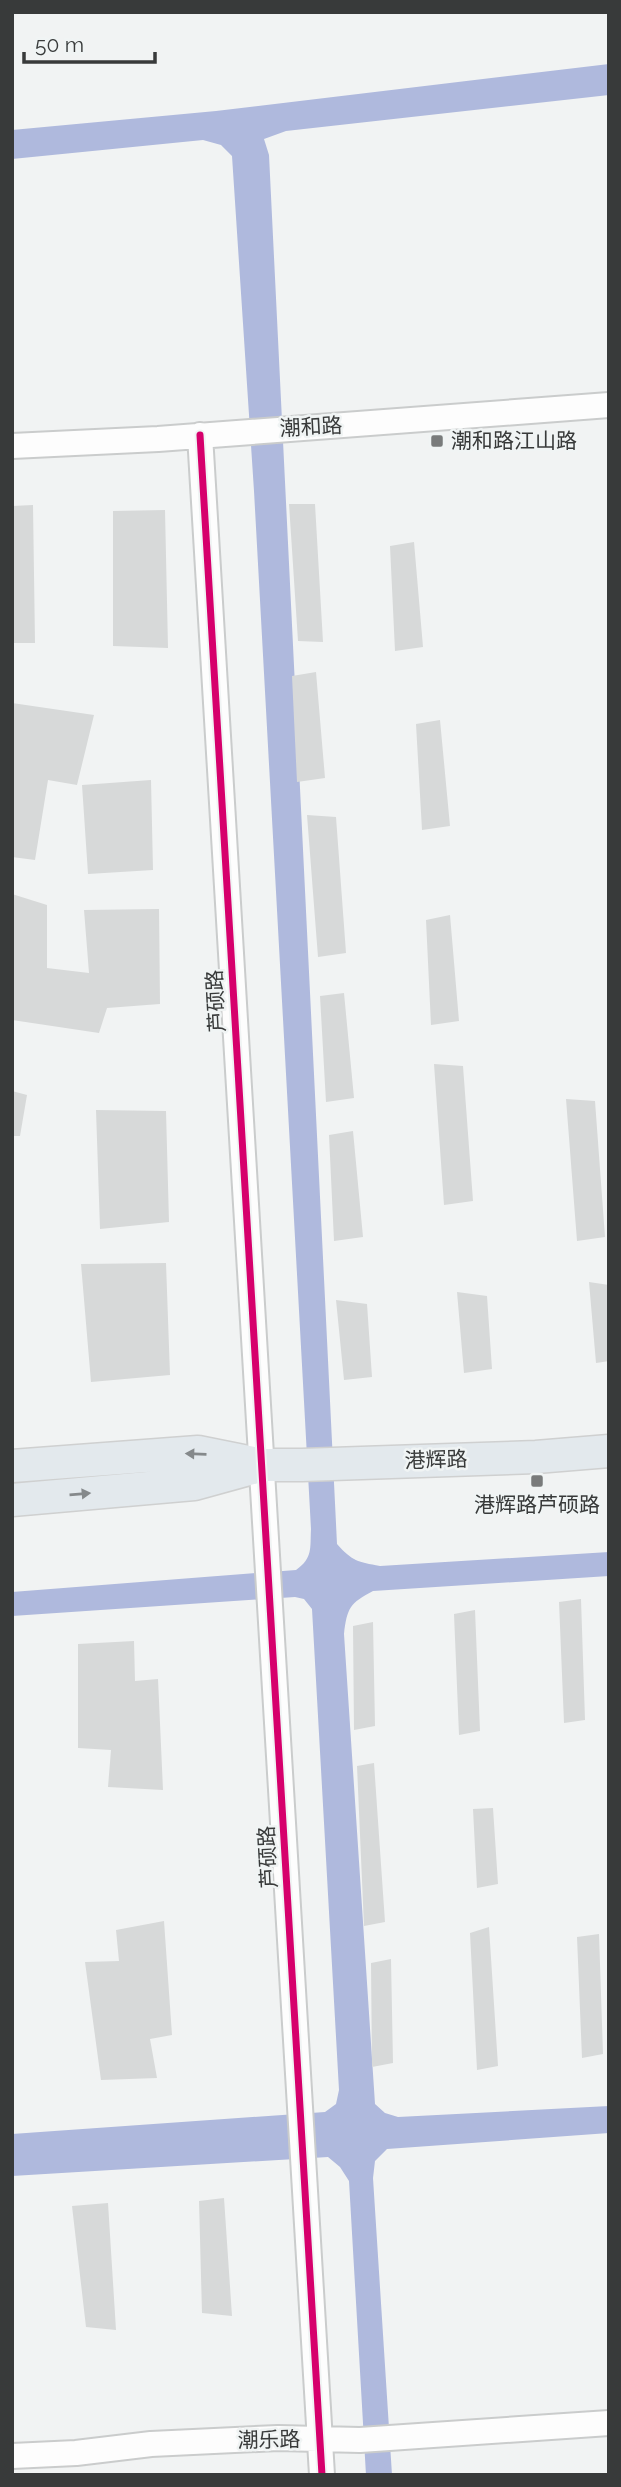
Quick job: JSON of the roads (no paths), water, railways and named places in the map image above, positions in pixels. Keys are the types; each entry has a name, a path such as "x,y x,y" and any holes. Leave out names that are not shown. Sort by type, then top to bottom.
{"main road":[{"name":"港辉路","path":"12,1465 198,1452 263,1465 302,1465 536,1457 609,1451"},
{"name":"港辉路","path":"12,1500 194,1484 263,1465"}],"street":[{"name":"潮和路","path":"12,446 609,405"},
{"name":"芦硕路","path":"200,435 320,2440"},
{"name":"潮乐路","path":"12,2456 76,2453 151,2444 278,2438 360,2440 609,2423"},
{"path":"320,2440 322,2475"}],"water":[{"path":"609,64 609,95 286,131 264,139 269,155 337,1544 356,1560 380,1566 609,1552 609,1576 373,1591 351,1607 347,1618 344,1634 375,2104 385,2113 398,2117 609,2106 609,2133 387,2149 375,2161 373,2178 392,2475 366,2475 349,2181 340,2167 328,2157 12,2176 12,2134 325,2112 336,2104 339,2090 312,1609 304,1599 295,1597 12,1616 12,1592 296,1570 308,1557 311,1529 254,491 232,156 221,145 203,140 12,159 12,130 216,111"}],"place":[{"name":"潮和路江山路","path":"437,441"},
{"name":"港辉路芦硕路","path":"537,1481"}]}
